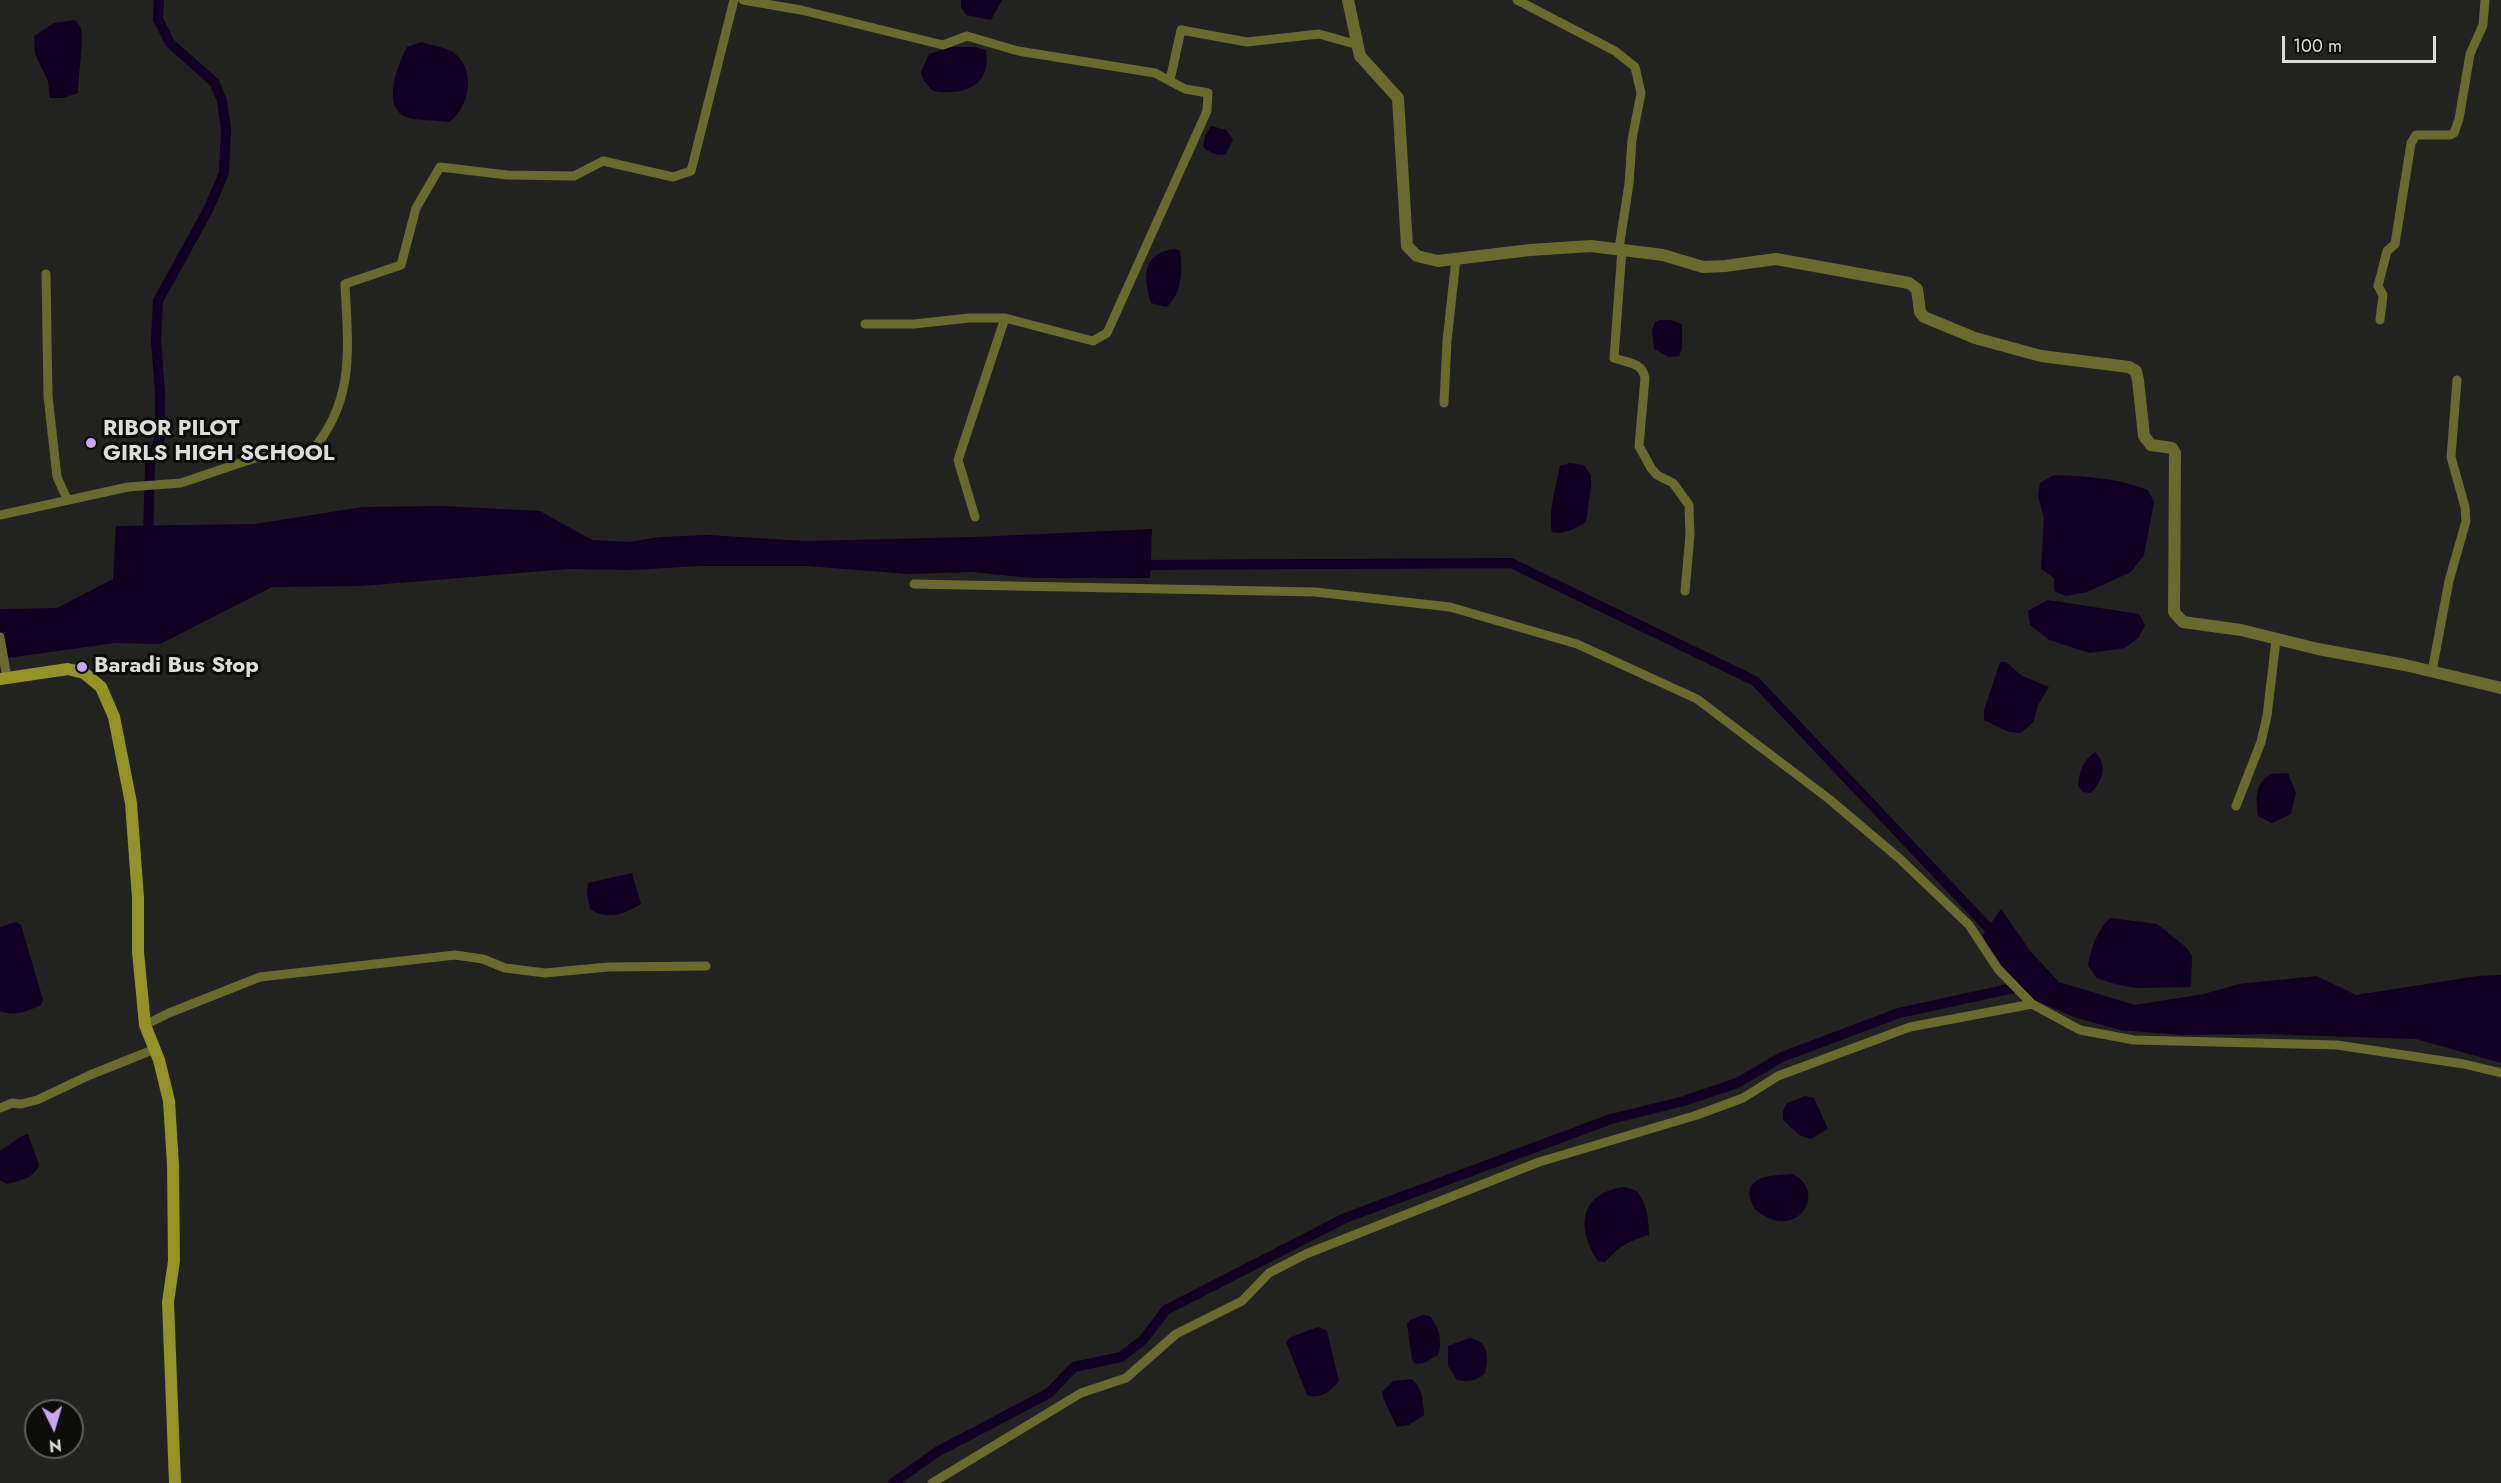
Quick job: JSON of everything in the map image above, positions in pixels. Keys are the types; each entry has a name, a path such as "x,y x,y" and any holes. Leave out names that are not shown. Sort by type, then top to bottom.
{"main road":[{"path":"4,679 68,669 84,673 101,687 109,701 131,803 138,897 138,952 145,1025 155,1049 169,1101 174,1165 174,1261 168,1302 175,1483"}],"street":[{"path":"0,514 128,487 181,483 258,457 310,453 327,434 341,404 348,354 345,284 400,265 416,208 440,167 507,175 574,176 603,161 673,177 691,171 734,0"},
{"path":"743,0 801,10 943,45 967,36 1018,51 1155,72 1185,89 1208,93 1207,111 1107,333 1093,341 1005,318 969,318 914,324 865,324"},
{"path":"1348,0 1360,56 1398,98 1407,246 1417,256 1438,261 1540,249 1591,246 1664,255 1703,267 1776,259 1909,283 1917,289 1920,312 1924,317 1975,338 2041,356 2129,367 2136,371 2138,380 2144,436 2151,445 2166,446 2172,448 2175,453 2174,612 2183,622 2241,630 2276,640 2432,671 2501,688"},
{"path":"1517,0 1615,51 1635,68 1641,93 1632,140 1629,184 1620,249 1614,358 1636,364 1643,369 1645,378 1639,446 1651,468 1657,475 1673,483 1689,505 1690,535 1685,591"},
{"path":"2380,320 2383,295 2378,286 2387,251 2396,244 2411,143 2416,135 2454,133 2459,118 2470,54 2483,25 2485,0"},
{"path":"1170,80 1181,30 1247,42 1319,34 1358,45"},
{"path":"1444,403 1447,341 1456,259"},
{"path":"46,274 48,396 57,477 68,499"},
{"path":"975,517 958,460 1005,318"},
{"path":"2432,671 2449,581 2466,520 2465,507 2451,457 2457,380"},
{"path":"914,584 1315,592 1450,607 1577,644 1697,699 1829,799 1900,859 1969,925 2007,979 2022,996 2032,1004 2080,1030 2134,1041 2337,1045 2464,1064 2501,1073"},
{"path":"0,637 4,679"},
{"path":"2236,806 2263,733 2276,640"},
{"path":"145,1025 169,1013 260,977 455,955 483,959 505,968 545,973 608,967 706,966"},
{"path":"932,1483 1082,1393 1126,1378 1176,1334 1242,1300 1269,1273 1306,1254 1539,1162 1697,1115 1743,1098 1778,1076 1910,1027 2032,1004"},
{"path":"0,1108 12,1103 21,1104 37,1100 90,1075 155,1049"}],"shaded area":[{"path":"961,0 1002,0 991,20 966,15 961,7"},
{"path":"75,20 82,33 78,93 63,98 50,98 48,81 35,54 34,36 54,23"},
{"path":"421,42 453,52 461,59 465,68 468,78 466,98 462,107 449,122 406,117 398,112 394,104 394,84 403,54 407,47"},
{"path":"950,47 975,47 986,50 985,72 980,80 965,90 933,91 924,81 921,72 929,54"},
{"path":"1211,126 1226,130 1233,139 1226,154 1214,154 1203,147 1205,136"},
{"path":"1176,249 1180,251 1181,265 1180,281 1175,296 1166,307 1151,303 1146,275 1151,260 1165,251"},
{"path":"1671,320 1682,324 1682,349 1679,356 1669,357 1654,349 1652,330 1655,322"},
{"path":"1570,463 1584,465 1591,475 1586,522 1569,531 1556,533 1552,532 1551,524 1555,490 1560,466"},
{"path":"2054,475 2113,480 2148,490 2154,502 2144,555 2131,572 2087,592 2066,596 2054,591 2054,578 2041,569 2044,518 2038,496 2040,483"},
{"path":"443,506 540,511 592,540 629,542 659,537 708,535 806,541 975,537 1152,529 1150,578 1030,578 972,572 907,574 808,566 699,566 632,570 569,569 361,586 272,587 160,644 115,643 0,659 0,609 57,608 113,579 116,526 255,524 362,507"},
{"path":"2048,600 2139,614 2145,625 2139,637 2125,648 2090,653 2049,640 2030,625 2028,611"},
{"path":"2000,662 2006,662 2022,676 2049,687 2038,705 2034,721 2021,733 2009,732 1984,720 1984,710"},
{"path":"2095,752 2102,762 2101,778 2091,793 2083,792 2078,786 2081,771 2087,759"},
{"path":"2288,773 2296,793 2291,814 2272,823 2258,816 2257,792 2265,778 2271,774"},
{"path":"632,873 641,904 616,915 603,915 590,909 587,894 588,883"},
{"path":"2001,909 2031,952 2059,982 2135,1005 2204,994 2239,984 2317,976 2356,995 2478,976 2501,975 2501,1063 2416,1039 2264,1034 2182,1035 2120,1030 2074,1017 2034,1000 2004,973 1982,936"},
{"path":"2110,918 2157,924 2186,947 2192,956 2191,987 2135,988 2097,978 2088,966 2089,959 2098,934"},
{"path":"16,922 21,925 43,1000 41,1005 31,1009 5,1013 0,1011 0,927"},
{"path":"1805,1096 1814,1098 1828,1129 1811,1139 1799,1135 1783,1120 1783,1111 1787,1103"},
{"path":"28,1134 39,1165 30,1176 7,1184 0,1180 0,1151"},
{"path":"1792,1174 1803,1181 1808,1191 1808,1201 1804,1210 1797,1217 1787,1221 1774,1220 1756,1210 1750,1198 1752,1185 1763,1178"},
{"path":"1623,1187 1635,1191 1643,1201 1648,1218 1649,1235 1625,1245 1605,1262 1598,1261 1586,1236 1586,1214 1597,1197"},
{"path":"1423,1315 1430,1316 1436,1325 1440,1340 1439,1350 1438,1355 1424,1363 1416,1364 1412,1360 1407,1324 1410,1320"},
{"path":"1318,1327 1327,1331 1339,1381 1325,1394 1312,1396 1307,1395 1286,1342 1291,1337"},
{"path":"1469,1338 1480,1342 1486,1350 1485,1373 1472,1380 1457,1380 1448,1366 1448,1346"},
{"path":"1411,1379 1420,1390 1424,1415 1409,1425 1397,1427 1382,1392 1393,1381"}],"waterway":[{"path":"148,539 150,465 160,438 160,392 156,340 158,301 208,210 224,173 226,129 222,101 215,83 170,43 158,19 159,0"},
{"path":"1137,565 1511,563 1755,681 1998,938"},
{"path":"893,1483 937,1452 1049,1393 1074,1367 1121,1357 1143,1340 1166,1310 1345,1218 1611,1119 1684,1101 1737,1083 1782,1057 1899,1013 2023,986"}],"place":[{"name":"RIBOR PILOT GIRLS HIGH SCHOOL","path":"91,443"},
{"name":"Baradi Bus Stop","path":"82,667"}]}
